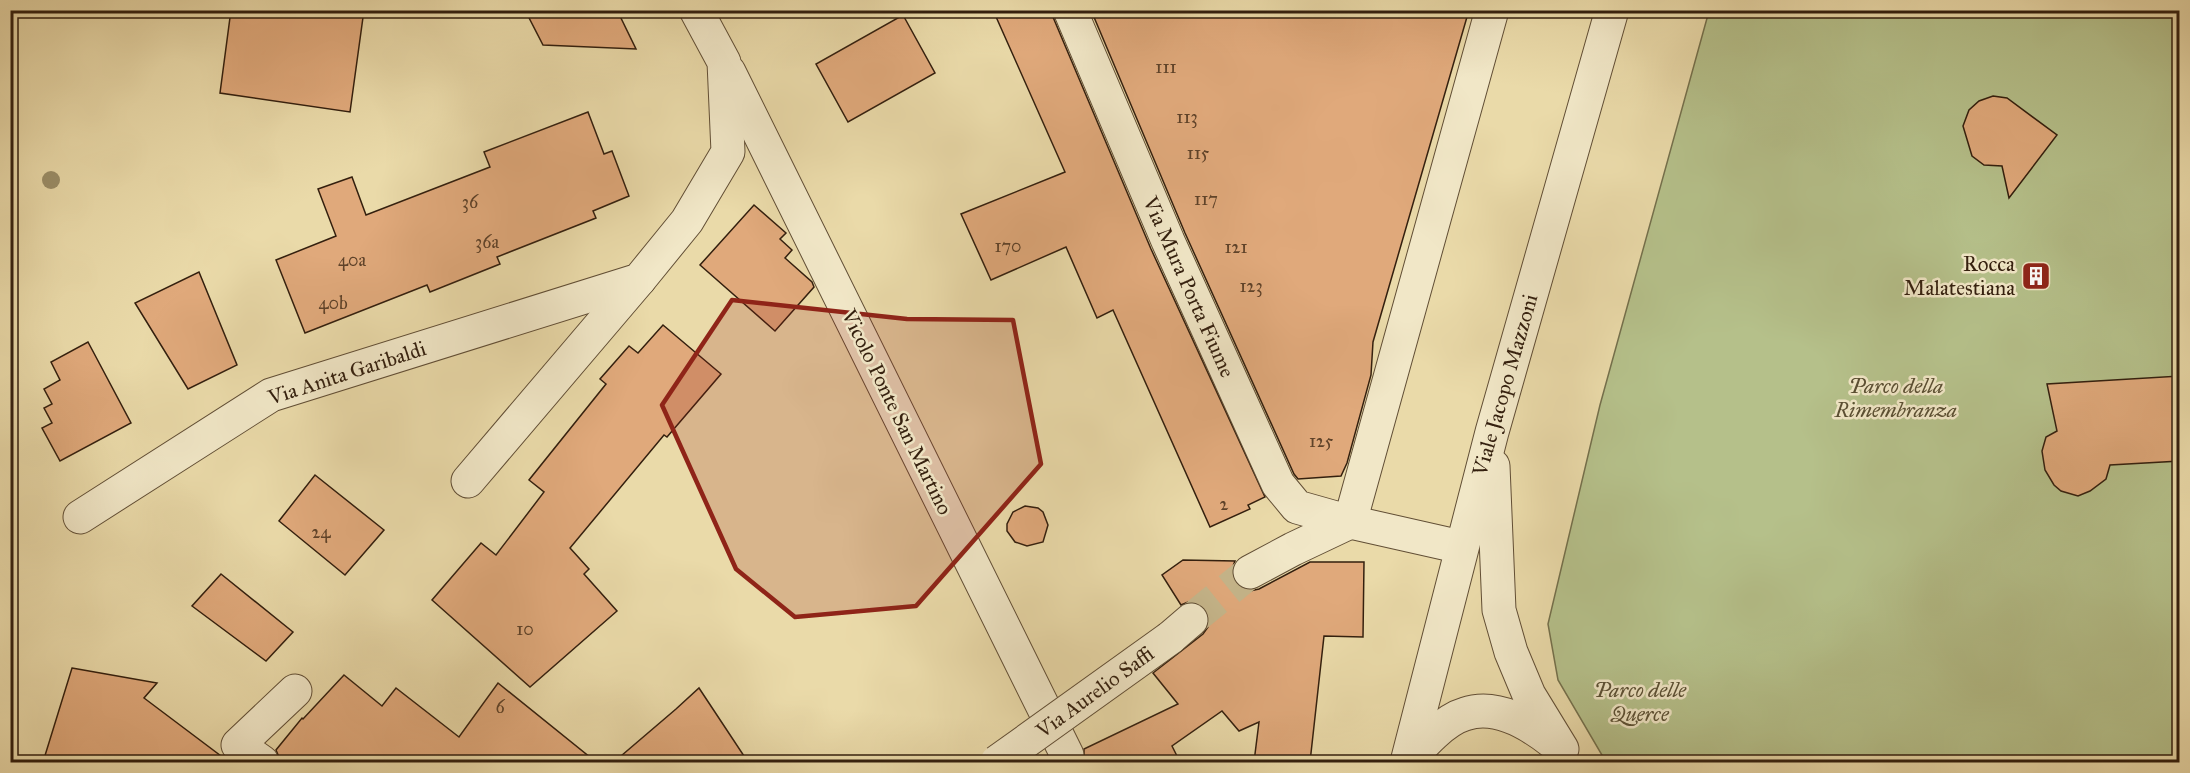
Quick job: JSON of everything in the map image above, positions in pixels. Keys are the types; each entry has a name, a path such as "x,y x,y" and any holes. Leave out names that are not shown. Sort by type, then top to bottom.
{"street":[{"path":"468,481 687,221 728,152 724,62 696,10"},
{"name":"Via Mura Porta Fiume","path":"1070,10 1168,241 1278,484 1297,507 1350,522"},
{"path":"1350,522 1492,10"},
{"name":"Viale Jacopo Mazzoni","path":"1408,762 1492,432 1612,10"},
{"name":"Vicolo Ponte San Martino","path":"724,62 1067,760"},
{"name":"Via Anita Garibaldi","path":"80,517 271,395 639,280"},
{"path":"1492,432 1499,610 1511,652 1529,695 1566,756"},
{"path":"1250,572 1350,522 1461,547"},
{"name":"Via Aurelio Saffi","path":"997,762 1180,629"},
{"path":"262,762 238,745 295,691"},
{"path":"1408,762 1432,736 1466,713 1488,712 1515,718 1537,730 1566,756"}],"highlighted area":[{"path":"732,300 907,319 1013,320 1041,464 916,606 795,617 736,569 662,405"}],"green space":[{"name":"Parco della Rimembranza","path":"1709,11 2179,11 2179,762 1606,762 1558,680 1548,624 1600,405"}],"building":[{"path":"231,10 364,10 350,112 220,93"},
{"path":"525,10 617,10 636,49 543,45"},
{"path":"993,10 1052,10 1151,249 1265,497 1248,505 1250,509 1210,527 1113,310 1097,318 1066,247 991,280 961,214 1065,172"},
{"path":"1091,10 1469,10 1373,342 1371,375 1347,463 1341,476 1298,479 1294,474 1185,233"},
{"path":"903,15 935,73 848,122 816,64"},
{"path":"1993,96 2007,98 2057,135 2009,198 2002,166 1984,165 1972,156 1963,126 1969,110 1979,101"},
{"path":"588,112 604,154 612,151 629,196 593,211 596,218 497,257 500,264 430,292 427,285 305,333 276,260 336,236 318,189 352,177 366,215 490,167 484,152"},
{"path":"754,205 786,233 780,239 792,250 785,258 812,282 814,287 775,331 700,265"},
{"path":"199,272 237,365 188,389 135,303"},
{"path":"663,325 721,374 667,437 664,435 570,548 589,569 584,574 617,611 530,687 432,600 481,543 496,555 544,492 529,480 606,384 600,379 629,346 638,353"},
{"path":"88,342 131,423 60,461 42,428 52,423 44,408 52,404 44,389 60,380 51,362"},
{"path":"2180,376 2180,461 2110,465 2106,479 2090,491 2078,496 2061,491 2054,485 2045,470 2042,451 2046,437 2057,431 2047,384"},
{"path":"315,475 384,530 345,575 279,521"},
{"path":"1025,506 1038,508 1043,512 1048,525 1043,542 1027,546 1015,542 1007,531 1007,524 1013,512"},
{"path":"1183,560 1235,561 1231,571 1233,580 1240,588 1250,591 1259,589 1310,562 1364,562 1363,637 1324,636 1310,762 1254,762 1259,722 1239,731 1222,711 1172,746 1180,762 1084,762 1084,749 1178,704 1153,673 1203,634 1208,627 1209,617 1206,608 1198,603 1188,602 1181,605 1162,575"},
{"path":"221,574 293,632 266,661 192,606"},
{"path":"72,668 157,683 144,698 229,762 43,762"},
{"path":"344,675 382,706 396,688 459,737 498,683 596,762 281,762 276,750 302,718"},
{"path":"699,688 748,762 614,762 676,709"}],"tunnel":[{"path":"1191,620 1250,572"}],"place":[{"name":"Rocca Malatestiana","path":"2036,276"}],"park label":[{"name":"Parco delle Querce","path":"1640,702"}]}
